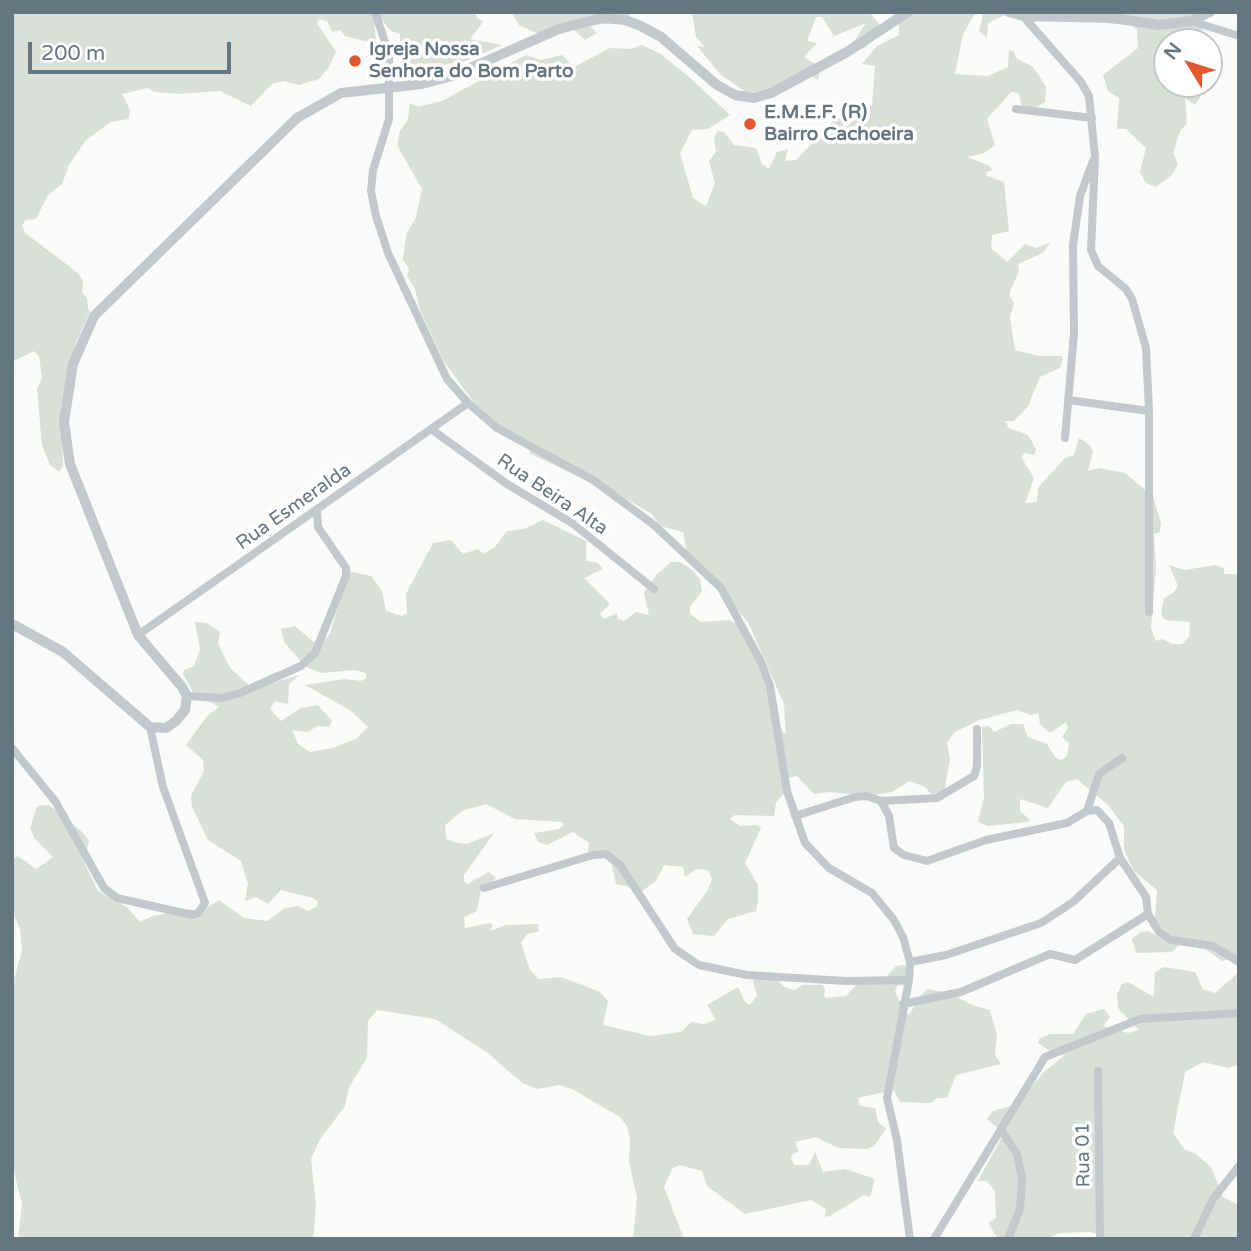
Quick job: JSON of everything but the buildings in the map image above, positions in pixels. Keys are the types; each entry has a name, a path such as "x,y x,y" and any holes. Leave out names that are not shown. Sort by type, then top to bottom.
{"street":[{"path":"375,12 389,54 389,119 373,170 371,191 388,253 447,379 468,403 517,440 593,480 654,526 720,588 761,662 770,686 787,791 805,843 829,868 872,893 903,937 910,962 887,1098 897,1140 910,1239"},
{"path":"150,727 166,728 176,722 185,710 187,696 138,635 69,464 65,444 66,399 82,336 94,316 297,118 341,93 453,76 559,29 580,21 602,18 625,20 641,26 661,37 717,85 735,94 754,98 771,93 847,52 908,12"},
{"path":"1009,12 1023,16 1094,16 1159,25 1191,21 1210,12"},
{"path":"1023,16 1081,82 1088,96 1095,157 1091,250 1098,266 1118,281 1132,299 1146,348 1149,411 1149,612"},
{"path":"1191,21 1239,36"},
{"path":"1016,109 1092,118"},
{"path":"1065,438 1074,333 1073,245 1080,196 1095,157"},
{"path":"1068,400 1149,411"},
{"name":"Rua Esmeralda","path":"138,635 468,403"},
{"name":"Rua Beira Alta","path":"430,429 507,484 572,523 654,589"},
{"path":"187,696 222,698 240,693 301,666 315,653 346,576 346,568 318,527 317,510"},
{"path":"12,624 63,652 150,727 163,787 205,903 203,909 192,915 117,898 104,888 55,802 12,748"},
{"path":"795,816 855,797 867,796 881,801 929,801 970,780 977,766 977,729"},
{"path":"1087,811 1099,774 1122,758"},
{"path":"881,801 889,816 894,848 904,855 927,861 986,840 1067,822 1087,811 1097,810 1109,823 1119,858 1146,897 1149,914 1164,936 1213,946 1239,962"},
{"path":"484,888 593,855 606,854 620,865 675,949 699,965 747,975 846,981 908,980"},
{"path":"910,962 946,955 1041,923 1073,902 1119,858"},
{"path":"903,1004 961,992 1050,954 1075,960 1149,914"},
{"path":"934,1239 1002,1130 1036,1068 1056,1050 1140,1019 1239,1013"},
{"name":"Rua 01","path":"1098,1071 1100,1239"},
{"path":"1002,1130 1017,1154 1022,1179 1020,1209 1008,1239"},
{"path":"1194,1239 1213,1199 1239,1166"}],"shaded area":[{"path":"12,12 476,12 476,17 483,22 470,39 502,45 466,61 442,65 406,80 400,62 410,50 400,44 400,34 391,31 382,20 374,20 376,39 368,42 345,36 340,30 332,32 327,21 319,19 317,23 336,52 329,67 319,79 299,85 283,81 272,84 251,106 220,91 177,94 155,92 147,88 122,94 130,110 129,119 111,122 86,140 69,165 62,184 48,195 36,219 26,220 22,225 25,233 78,273 83,281 82,293 87,298 90,311 75,345 69,385 61,405 63,466 59,472 50,465 42,445 37,389 42,378 39,356 34,351 12,362"},
{"path":"511,12 633,12 623,21 590,26 597,33 585,40 572,28 538,34 519,25"},
{"path":"692,12 869,12 880,25 866,47 856,51 853,43 866,23 834,36 822,17 816,17 807,41 817,43 804,57 820,67 818,80 808,74 768,90 747,93 720,74 697,46 705,47 696,37"},
{"path":"890,12 1210,12 1199,24 1201,28 1153,28 1153,98 1185,98 1187,123 1180,131 1173,153 1178,164 1173,174 1156,187 1146,183 1140,172 1146,148 1126,129 1117,129 1119,98 1108,91 1103,75 1138,48 1137,30 1131,24 1113,24 1075,17 1031,22 1007,14 988,23 987,38 979,31 983,15 979,13 974,15 963,34 955,74 988,76 1008,67 1009,50 1014,52 1016,58 1033,67 1046,86 1045,102 1034,109 1022,107 1019,93 1011,92 987,119 995,145 984,153 967,157 990,166 992,170 986,172 987,176 1004,182 1009,231 992,235 991,248 1007,262 1025,244 1036,248 1050,243 1043,253 1018,264 1019,271 1009,294 1014,303 1010,317 1015,350 1038,356 1061,356 1063,359 1060,368 1040,377 1028,406 1014,421 1005,421 1009,428 1028,435 1036,449 1034,455 1025,453 1021,457 1034,478 1025,503 1037,502 1038,488 1064,459 1074,455 1079,438 1090,445 1093,452 1088,471 1099,468 1125,473 1145,490 1151,491 1161,523 1160,532 1154,534 1156,568 1151,628 1156,641 1163,639 1172,644 1182,644 1189,637 1190,622 1165,620 1161,614 1164,598 1178,586 1169,565 1184,570 1216,565 1224,569 1224,574 1239,574 1239,958 1222,961 1196,942 1182,943 1171,952 1136,953 1132,939 1141,932 1148,931 1162,939 1155,919 1157,890 1134,871 1124,850 1124,826 1108,805 1077,779 1066,782 1048,808 1020,799 1020,811 1030,820 1027,822 988,826 978,822 984,798 982,727 989,726 994,732 1011,724 1023,724 1028,737 1047,744 1055,757 1061,760 1067,756 1069,743 1062,737 1068,728 1066,722 1050,733 1040,724 1038,713 1031,715 1017,710 979,720 955,732 947,742 950,759 944,793 932,795 925,787 910,781 892,792 867,796 830,792 814,794 797,776 789,778 785,792 776,803 774,816 735,815 730,819 740,826 757,825 761,828 745,863 758,885 758,901 756,911 728,919 714,936 693,934 687,919 712,880 708,870 696,869 685,877 683,867 664,865 656,881 639,893 616,884 610,857 588,853 589,843 573,832 547,845 538,842 534,833 559,829 564,825 562,822 515,819 486,804 462,811 445,825 446,839 453,842 467,844 494,833 464,875 467,884 489,872 496,878 481,890 477,911 464,917 465,928 490,923 493,925 490,931 506,925 538,924 539,931 527,934 521,943 530,970 539,979 561,977 600,992 608,1001 603,1025 650,1036 681,1032 691,1022 704,1024 716,1020 707,1005 738,987 745,1002 750,1005 757,995 753,981 757,977 777,979 784,987 794,990 803,985 822,985 827,998 846,996 858,983 883,980 896,966 904,965 910,971 909,984 897,986 895,992 905,1014 910,1014 919,997 928,989 950,993 972,1005 990,1010 997,1035 995,1055 1001,1064 956,1075 947,1098 937,1098 931,1103 900,1102 894,1090 858,1098 860,1106 875,1108 878,1122 886,1129 874,1146 867,1149 838,1148 816,1137 795,1142 799,1151 792,1155 791,1159 795,1165 809,1165 815,1152 823,1172 845,1169 875,1179 870,1197 864,1195 825,1217 826,1209 811,1200 745,1214 707,1186 702,1171 679,1165 672,1169 664,1187 684,1239 633,1239 637,1197 629,1162 630,1139 627,1126 620,1117 572,1089 559,1085 538,1089 522,1083 488,1053 435,1019 377,1010 368,1021 367,1058 349,1087 345,1106 319,1141 311,1159 316,1206 313,1239 18,1239 22,1204 12,1164 12,986 22,951 20,929 12,911 12,859 18,856 36,869 53,857 35,839 30,828 37,806 49,805 82,832 89,841 84,862 98,891 127,907 140,922 153,916 190,909 199,913 219,900 244,918 267,921 285,908 298,906 308,911 316,907 318,902 313,898 281,890 268,904 256,897 245,901 248,884 241,861 208,840 192,807 191,796 204,771 203,760 186,745 207,716 219,707 193,692 183,674 184,670 194,666 200,650 195,622 207,623 220,632 218,644 230,668 253,689 299,675 289,685 288,704 275,701 270,709 281,721 301,708 318,705 332,721 329,727 317,726 308,732 292,730 298,744 310,752 332,748 356,739 368,727 351,711 305,685 345,679 361,681 366,678 366,673 355,670 321,673 306,667 284,642 281,629 295,626 316,644 323,642 330,634 348,571 371,576 382,591 386,611 402,616 407,613 406,594 433,543 451,540 463,554 478,549 483,554 495,547 507,531 524,529 543,520 586,541 586,561 598,563 603,569 584,578 610,604 600,614 604,619 617,613 618,619 624,621 636,612 649,615 644,593 657,574 671,562 680,562 692,570 700,579 702,591 690,607 690,614 701,622 729,620 739,625 762,671 782,731 786,734 784,704 748,622 687,553 683,532 660,526 652,514 585,475 577,476 529,453 531,449 500,429 477,407 443,360 420,310 415,289 407,276 409,269 403,259 406,235 416,217 422,189 397,145 400,131 408,120 410,103 418,107 442,101 526,55 541,60 562,55 574,67 610,48 631,49 642,45 661,54 730,115 708,129 692,130 680,153 693,198 706,206 715,183 709,161 716,152 714,137 718,131 724,132 734,145 756,148 762,164 769,169 777,152 788,149 785,161 796,160 834,120 844,118 843,130 872,105 875,66 862,64 877,46 899,35 899,20"},
{"path":"1185,98 1200,98 1195,105"},
{"path":"1164,967 1195,972 1203,989 1215,993 1239,972 1239,1064 1229,1068 1203,1062 1185,1072 1173,1133 1185,1150 1195,1153 1211,1167 1223,1197 1239,1205 1239,1239 1100,1239 1100,1235 1090,1232 1059,1233 1046,1239 998,1239 988,1223 996,1218 995,1191 987,1181 978,1181 1002,1137 999,1129 987,1119 993,1111 1017,1104 1044,1072 1065,1055 1050,1051 1038,1043 1039,1039 1050,1034 1073,1034 1086,1014 1104,1009 1110,1017 1103,1026 1128,1033 1139,1030 1118,1008 1117,994 1122,984 1128,982 1154,997 1155,972"}],"place":[{"name":"Igreja Nossa Senhora do Bom Parto","path":"355,61"},
{"name":"E.M.E.F. (R) Bairro Cachoeira","path":"750,124"}]}
